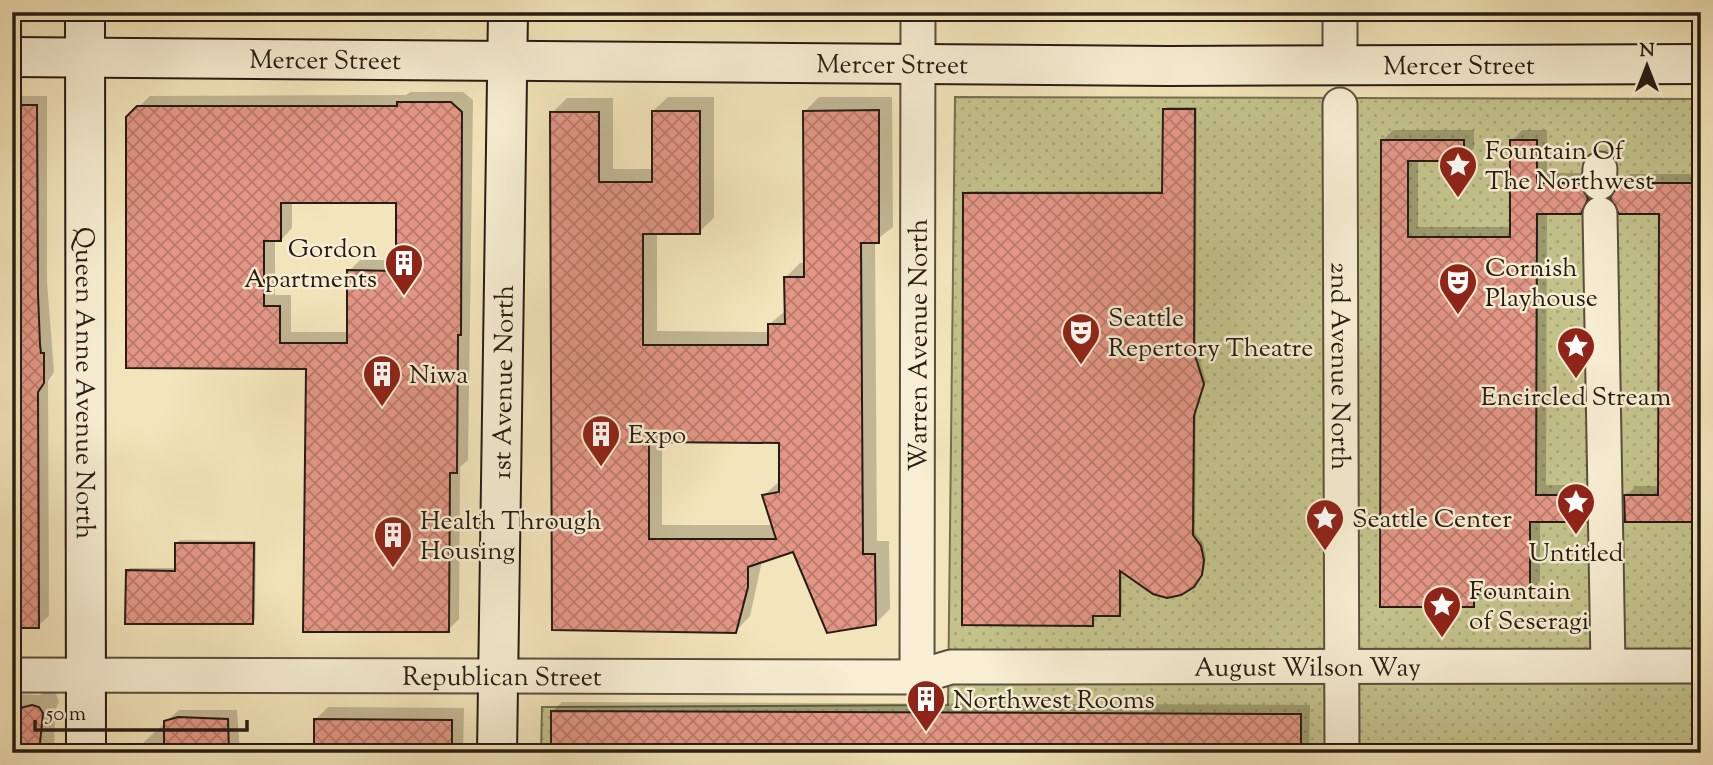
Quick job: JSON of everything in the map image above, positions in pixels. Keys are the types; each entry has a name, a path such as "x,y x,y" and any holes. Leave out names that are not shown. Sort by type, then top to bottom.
{"main road":[{"name":"Queen Anne Avenue North","path":"85,12 86,753"},
{"name":"1st Avenue North","path":"497,753 508,12"},
{"name":"Mercer Street","path":"12,57 918,64 1701,64"}],"street":[{"name":"Warren Avenue North","path":"917,677 918,12"},
{"path":"1340,12 1340,64"},
{"name":"2nd Avenue North","path":"1340,105 1342,753"},
{"path":"1600,188 1608,664"},
{"name":"August Wilson Way","path":"917,677 951,667 1608,664 1701,666"},
{"name":"Republican Street","path":"12,675 917,677"}],"shaded area":[{"name":"Seattle Center","path":"955,97 1701,99 1701,753 541,753 542,707 948,705"}],"building":[{"path":"397,102 451,102 462,112 461,335 458,335 457,473 450,473 449,632 303,632 306,369 126,368 126,117 137,106 397,106","holes":["281,203 396,203 396,271 347,270 347,343 280,343 280,306 264,306 264,241 281,241"]},
{"path":"12,105 37,105 38,294 40,344 41,353 44,353 44,383 38,392 39,628 12,628"},
{"name":"Seattle Repertory Theatre","path":"1163,109 1195,109 1194,352 1204,384 1194,416 1193,535 1201,546 1204,560 1202,575 1194,587 1181,595 1167,598 1153,594 1120,571 1120,616 1093,616 1093,626 962,625 963,193 1162,193"},
{"name":"Expo","path":"879,110 879,243 861,243 863,554 875,554 876,625 827,633 793,552 748,567 748,587 736,633 552,630 550,112 599,112 599,182 652,182 652,111 700,111 700,234 643,234 643,345 768,345 768,324 785,324 784,277 804,277 803,111","holes":["649,442 779,443 779,492 762,495 776,539 649,539"]},
{"name":"Cornish Playhouse","path":"1381,140 1464,140 1464,161 1408,161 1408,237 1510,237 1510,140 1537,140 1537,183 1580,183 1588,199 1581,214 1537,214 1536,495 1586,495 1586,522 1530,522 1530,594 1474,594 1474,607 1380,607"},
{"path":"1618,183 1701,183 1701,522 1625,522 1624,495 1658,495 1659,214 1619,214 1610,198"},
{"path":"175,543 254,543 253,624 125,624 126,570 175,571"},
{"path":"32,705 39,707 43,713 39,753 12,753 12,710"},
{"name":"Northwest Rooms","path":"551,711 1301,714 1301,753 551,753"},
{"path":"178,717 228,719 229,753 164,753 164,721"},
{"path":"314,719 452,720 452,753 314,753"}],"place":[{"name":"Fountain Of The Northwest","path":"1458,199"},
{"name":"Gordon Apartments","path":"404,297"},
{"name":"Cornish Playhouse","path":"1458,316"},
{"name":"Seattle Repertory Theatre","path":"1081,366"},
{"name":"Encircled Stream","path":"1576,380"},
{"name":"Niwa","path":"382,408"},
{"name":"Expo","path":"601,468"},
{"name":"Untitled","path":"1576,536"},
{"name":"Seattle Center","path":"1325,552"},
{"name":"Health Through Housing","path":"393,569"},
{"name":"Fountain of Seseragi","path":"1442,639"},
{"name":"Northwest Rooms","path":"926,733"}]}
